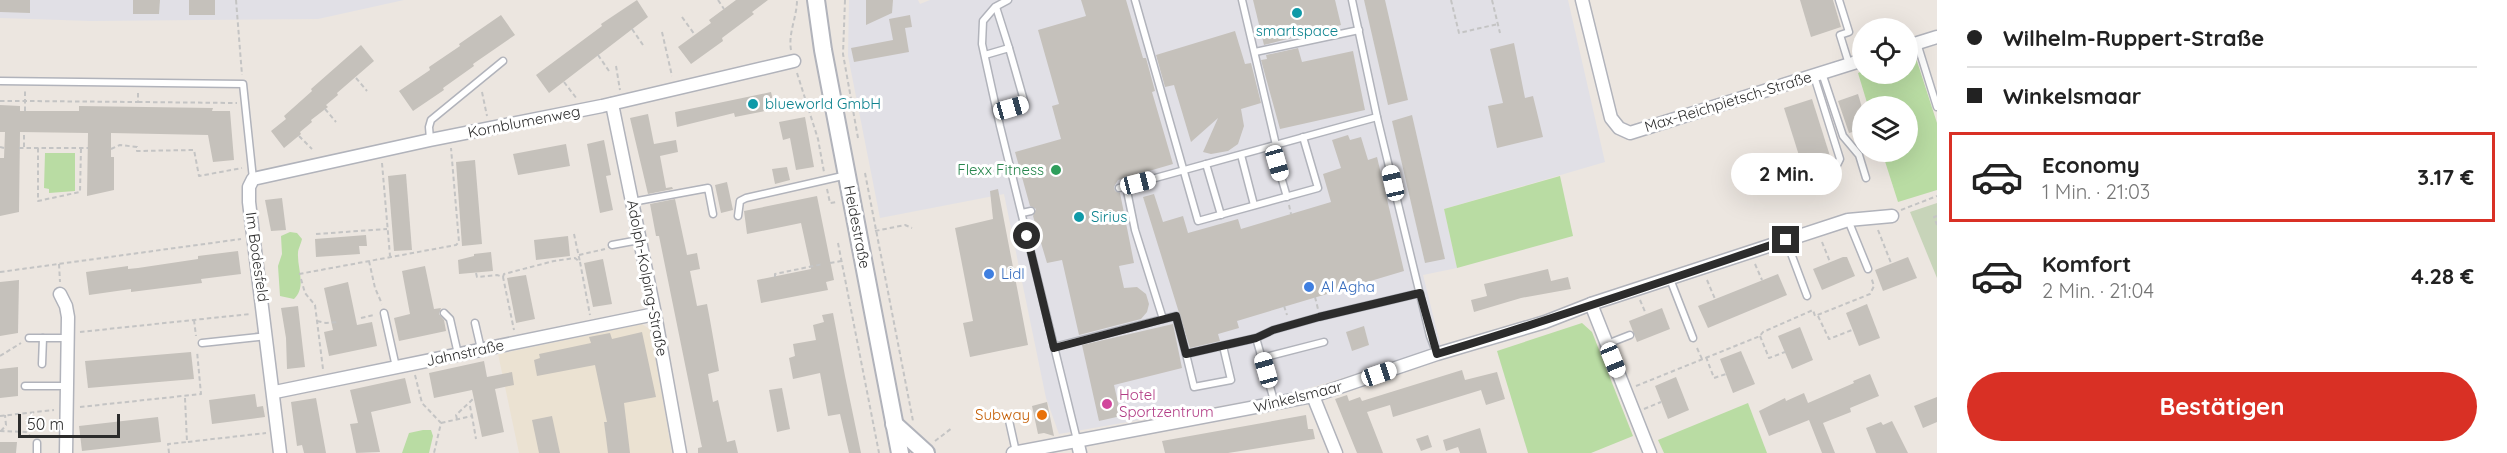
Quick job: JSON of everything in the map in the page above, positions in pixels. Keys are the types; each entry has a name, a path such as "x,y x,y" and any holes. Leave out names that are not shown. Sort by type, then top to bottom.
{"main road":[{"name":"Heidestraße","path":"816,0 900,453"},
{"path":"818,17 822,0"},
{"path":"894,424 925,448"}],"street":[{"name":"Max-Reichpietsch-Straße","path":"1582,0 1611,118 1619,129 1630,133 1852,63"},
{"path":"1918,43 1937,37"},
{"name":"Kornblumenweg","path":"252,172 381,151 584,110 794,62"},
{"name":"Adolph-Kolping-Straße","path":"617,103 632,202 680,453"},
{"name":"Im Bodesfeld","path":"252,172 249,202 280,453"},
{"name":"Winkelsmaar","path":"1015,453 1313,396 1437,354 1545,322 1591,304 1848,220 1892,216"},
{"path":"60,294 66,306 68,336 66,453"},
{"path":"1591,304 1650,453"},
{"name":"Jahnstraße","path":"274,392 655,314"},
{"path":"1313,396 1336,453"},
{"path":"1077,440 1080,453"}],"lane":[{"path":"1008,0 996,7 983,21 981,33 997,112 1077,440"},
{"path":"1135,0 1198,221 1318,188 1304,137"},
{"path":"1242,0 1287,197"},
{"path":"1352,0 1377,117 1437,354"},
{"path":"1839,0 1849,32 1840,35 1849,64"},
{"path":"996,7 1025,104 997,112"},
{"path":"1255,52 1359,30"},
{"path":"985,55 1009,48"},
{"path":"1918,58 1937,107"},
{"path":"430,140 431,120 503,61"},
{"path":"1818,74 1843,136 1859,155 1866,178"},
{"path":"1817,184 1830,179 1840,159 1818,74"},
{"path":"0,81 243,84"},
{"name":"Im Bodesfeld","path":"243,84 252,172"},
{"path":"1163,319 1123,187 1377,117"},
{"path":"1241,155 1254,205"},
{"path":"1206,164 1221,214"},
{"path":"738,216 740,201 746,198 847,175"},
{"path":"632,202 708,188 713,214"},
{"path":"1022,213 1031,211"},
{"path":"1848,220 1868,269"},
{"path":"612,245 639,240"},
{"path":"1786,240 1807,296"},
{"path":"1670,278 1693,338"},
{"path":"1186,354 1256,338 1291,325 1420,293"},
{"path":"384,313 396,366"},
{"path":"444,313 450,319 458,354"},
{"path":"1054,348 1176,316 1194,387 1231,380 1223,346"},
{"path":"475,323 481,349"},
{"path":"1607,344 1630,335"},
{"path":"29,338 68,336"},
{"path":"202,343 267,336"},
{"path":"42,364 43,338"},
{"path":"1256,338 1275,405"},
{"path":"1262,358 1324,342"},
{"path":"25,386 67,386"},
{"path":"1008,416 1015,453"},
{"path":"37,442 37,453"}],"path":[{"path":"236,0 243,84"},
{"path":"718,0 724,9"},
{"path":"797,0 797,11 791,35 794,62 818,139 830,203"},
{"path":"844,0 843,54 858,138"},
{"path":"1451,0 1459,33 1498,24"},
{"path":"1492,0 1500,33"},
{"path":"682,17 695,35"},
{"path":"632,28 643,45"},
{"path":"662,32 675,89"},
{"path":"598,55 609,71"},
{"path":"615,66 617,103"},
{"path":"356,78 368,91"},
{"path":"25,81 25,111"},
{"path":"479,81 490,128"},
{"path":"138,82 138,102"},
{"path":"564,82 584,110"},
{"path":"0,101 245,104"},
{"path":"325,109 336,122"},
{"path":"24,132 24,148"},
{"path":"299,136 312,149"},
{"path":"299,274 456,245 459,242 450,136"},
{"path":"111,149 120,146 137,147 136,151 194,150 199,176 252,172"},
{"path":"0,147 4,148"},
{"path":"19,148 88,148"},
{"path":"38,148 38,201 80,192 81,148"},
{"path":"381,151 390,257"},
{"path":"865,173 875,231 925,448 952,428"},
{"path":"1892,216 1906,206 1937,196"},
{"path":"1937,216 1934,217 1937,225"},
{"path":"1873,218 1891,263"},
{"path":"875,231 904,225 912,228"},
{"path":"316,234 387,229"},
{"path":"1817,230 1830,262"},
{"path":"574,234 593,326"},
{"path":"0,272 254,237"},
{"path":"838,243 879,453"},
{"path":"579,255 612,245"},
{"path":"1750,252 1762,280"},
{"path":"503,277 504,274 554,259 575,258 580,262"},
{"path":"369,261 384,313"},
{"path":"830,263 841,261"},
{"path":"59,264 60,294"},
{"path":"775,276 775,274 823,264"},
{"path":"1702,267 1715,299"},
{"path":"1818,315 1870,294 1874,286 1868,269"},
{"path":"476,273 477,277 497,275 503,277 508,289 517,342"},
{"path":"582,274 586,273"},
{"path":"301,279 305,294 315,304 324,381"},
{"path":"1625,391 1760,336 1763,332 1813,310 1815,316 1818,315 1828,339 1852,330"},
{"path":"68,336 264,313"},
{"path":"0,416 201,394 194,320"},
{"path":"317,321 326,324 338,322"},
{"path":"1760,336 1769,358 1785,352"},
{"path":"0,356 29,338"},
{"path":"1693,338 1702,359"},
{"path":"1706,357 1714,378 1726,374"},
{"path":"412,363 422,403 441,423"},
{"path":"185,397 188,442"},
{"path":"457,419 456,415 472,399"},
{"path":"1634,413 1661,402"},
{"path":"470,406 476,440"},
{"path":"0,431 6,425 5,415"},
{"path":"441,423 472,416"},
{"path":"434,453 441,423"},
{"path":"0,431 26,432 37,442"},
{"path":"169,453 168,444 278,432"}],"shaded area":[{"path":"0,0 404,0 318,19 91,21 0,18"},
{"path":"849,0 918,0 920,4 930,0 1568,0 1605,162 1444,209 1457,268 1423,275 1441,347 1294,393 1059,434 1046,398 1004,194 880,218 848,56"},
{"path":"642,324 651,330 672,453 519,453 498,354"}],"green space":[{"path":"1918,64 1937,123 1937,190 1898,202 1885,162 1918,162 1918,96 1865,96 1861,84 1918,84"},
{"path":"45,153 75,153 75,191 49,193 49,189 44,188"},
{"path":"1560,176 1573,236 1457,268 1444,209"},
{"path":"1937,203 1937,278 1910,212"},
{"path":"290,232 297,233 302,239 298,253 301,283 294,299 280,296 278,266 282,254 281,236"},
{"path":"1582,323 1592,332 1633,436 1591,453 1528,453 1497,351"},
{"path":"1748,403 1767,453 1664,453 1658,440"},
{"path":"431,430 433,436 429,453 402,453 409,433"}],"building":[{"path":"0,0 30,0 30,13 0,12"},
{"path":"133,0 160,0 159,14 133,14"},
{"path":"189,0 215,0 215,15 189,15"},
{"path":"637,0 648,17 549,93 536,75 602,26 601,24"},
{"path":"736,0 768,0 752,12 754,14 722,38 723,41 691,64 678,47 711,23 709,20"},
{"path":"866,0 893,0 892,13 866,25"},
{"path":"1081,0 1126,0 1143,58 1146,58 1155,91 1152,92 1173,164 1118,180 1114,187 1115,191 1120,193 1134,263 1119,266 1124,288 1137,287 1146,294 1149,304 1147,312 1141,319 1079,335 1062,260 1047,263 1033,216 1036,209 1030,206 1015,152 1061,139 1052,106 1059,104 1038,30 1086,16"},
{"name":"smartspace","path":"1253,0 1335,0 1341,25 1264,45"},
{"path":"1364,0 1385,0 1408,100 1388,105"},
{"path":"1800,0 1833,0 1841,27 1811,37"},
{"path":"501,15 515,35 473,64 474,66 443,88 444,90 413,111 399,91 430,70 429,67 460,46 459,44"},
{"path":"910,15 912,27 905,28 909,52 854,62 851,48 893,40 889,19"},
{"path":"1235,31 1245,64 1251,63 1261,103 1241,109 1244,126 1238,144 1228,151 1211,154 1203,152 1218,118 1191,142 1174,85 1165,87 1156,55"},
{"path":"1514,43 1525,98 1533,96 1543,137 1497,148 1488,106 1503,103 1490,49"},
{"path":"361,45 374,61 337,93 338,95 326,105 328,107 311,120 312,122 300,132 301,134 284,148 271,131 286,119 284,116 312,91 311,89"},
{"path":"1298,48 1302,62 1353,51 1365,110 1280,129 1261,60 1267,59 1266,55"},
{"path":"771,92 775,109 735,117 734,113 677,127 675,112"},
{"path":"1852,96 1852,132 1849,133 1838,101"},
{"path":"1812,99 1830,156 1802,165 1784,108"},
{"path":"0,105 20,106 20,111 79,111 79,106 213,108 212,111 230,111 234,160 213,162 208,135 111,133 114,190 87,196 88,133 20,132 19,212 0,216 0,158 4,158 5,132 0,132"},
{"path":"648,114 654,144 676,140 678,152 660,156 666,188 672,187 673,189 648,194 630,118"},
{"path":"1412,115 1445,259 1425,263 1392,121"},
{"path":"805,117 814,167 796,170 790,138 783,140 779,122"},
{"path":"1348,135 1350,140 1361,137 1368,160 1377,157 1404,271 1237,321 1239,328 1218,334 1220,341 1190,348 1143,197 1154,194 1163,222 1183,216 1188,233 1238,219 1241,229 1331,202 1323,174 1341,168 1332,140"},
{"path":"604,140 611,175 606,176 613,210 600,213 587,144"},
{"path":"566,144 570,166 518,175 513,154"},
{"path":"475,160 482,244 462,246 456,162"},
{"path":"787,167 790,180 775,184 772,169"},
{"path":"406,174 412,250 394,251 388,176"},
{"path":"727,182 733,210 721,213 715,185"},
{"name":"Lidl","path":"998,189 1028,345 970,357 963,323 973,321 955,228 993,219 990,191"},
{"path":"817,196 834,280 826,282 828,290 761,303 757,280 811,269 801,223 747,234 744,211"},
{"path":"282,198 286,230 271,231 265,200"},
{"path":"675,199 687,255 697,253 700,269 690,271 697,306 707,304 710,320 719,371 708,374 713,402 718,400 727,442 735,440 738,453 698,453 698,448 702,447 659,236 656,236 650,204"},
{"path":"366,235 367,246 359,246 360,254 316,257 315,239"},
{"path":"568,236 570,256 536,260 534,240"},
{"path":"238,251 241,274 201,279 202,283 89,295 86,272 128,266 128,269 138,268"},
{"path":"491,252 493,271 459,274 458,260 474,256 474,254"},
{"path":"1847,257 1855,276 1822,290 1813,269"},
{"path":"1908,257 1917,278 1883,291 1875,270"},
{"path":"603,259 612,304 593,307 584,263"},
{"path":"425,266 434,309 441,308 439,314 444,320 446,331 399,341 394,318 410,314 402,271"},
{"path":"1548,269 1551,281 1568,277 1571,289 1521,298 1474,312 1471,300 1487,296 1484,284"},
{"path":"1778,274 1787,295 1708,328 1698,306"},
{"path":"526,275 535,319 516,323 507,278"},
{"path":"19,280 18,333 0,336 0,282"},
{"path":"348,282 357,325 372,322 377,346 329,356 324,332 333,330 324,288"},
{"path":"1867,304 1880,338 1859,346 1846,313"},
{"path":"298,306 305,367 287,369 286,338 281,308"},
{"path":"1662,308 1670,329 1637,342 1629,321"},
{"path":"833,313 861,453 849,453 840,414 828,416 820,373 793,379 789,358 795,356 793,344 816,340 813,325 824,322 822,315"},
{"path":"1173,324 1182,368 1114,385 1121,416 1099,421 1082,345"},
{"path":"1364,326 1369,345 1352,351 1346,332"},
{"path":"1800,327 1813,360 1792,369 1778,336"},
{"path":"642,332 656,397 624,403 630,453 608,453 604,422 607,422 595,365 537,376 534,360 540,358 539,354 591,343 589,337 610,333 612,339"},
{"path":"1741,351 1755,384 1733,393 1720,359"},
{"path":"191,352 194,379 88,388 85,361"},
{"path":"484,361 487,377 512,372 514,385 495,389 504,432 482,437 472,390 434,398 429,373"},
{"path":"18,367 18,396 0,398 0,369"},
{"path":"1462,370 1465,380 1497,372 1505,399 1486,405 1481,390 1393,417 1390,405 1367,412 1383,453 1357,453 1335,399 1347,395 1349,401 1360,397 1362,401"},
{"path":"1870,374 1879,396 1850,408 1851,412 1823,423 1835,453 1822,453 1809,420 1769,436 1759,411 1785,398 1786,401 1804,393 1808,403"},
{"path":"1676,377 1689,410 1668,419 1655,386"},
{"path":"405,378 411,403 371,412 380,452 356,453 350,424 358,423 350,390"},
{"path":"782,388 790,429 777,432 769,390"},
{"path":"255,394 257,407 263,406 265,417 212,424 209,400"},
{"path":"1937,397 1937,422 1923,428 1914,406"},
{"path":"316,398 326,453 304,453 302,445 297,446 291,402"},
{"name":"Subway","path":"1047,402 1054,436 1038,434 1032,406"},
{"path":"1306,415 1308,429 1313,429 1315,439 1228,453 1165,453 1162,441"},
{"path":"552,416 560,453 539,453 532,420"},
{"path":"158,417 161,442 82,451 79,426"},
{"path":"1892,421 1908,453 1876,453 1866,428 1881,422 1883,425"},
{"path":"1480,428 1487,453 1460,453 1458,447 1446,451 1443,440"},
{"path":"1428,435 1432,447 1421,451 1416,439"},
{"path":"0,442 17,442 16,453 0,453"}],"place":[{"name":"smartspace","path":"1297,13"},
{"name":"blueworld GmbH","path":"753,104"},
{"name":"Flexx Fitness","path":"1056,170"},
{"name":"Sirius","path":"1079,217"},
{"name":"Lidl","path":"989,274"},
{"name":"Al Agha","path":"1309,287"},
{"name":"Hotel Sportzentrum","path":"1107,404"},
{"name":"Subway","path":"1042,415"}],"route":[{"path":"1027,236 1054,348 1176,316 1186,354 1256,338 1273,330 1319,317 1420,293 1437,354 1545,322 1591,304 1786,240"}]}
